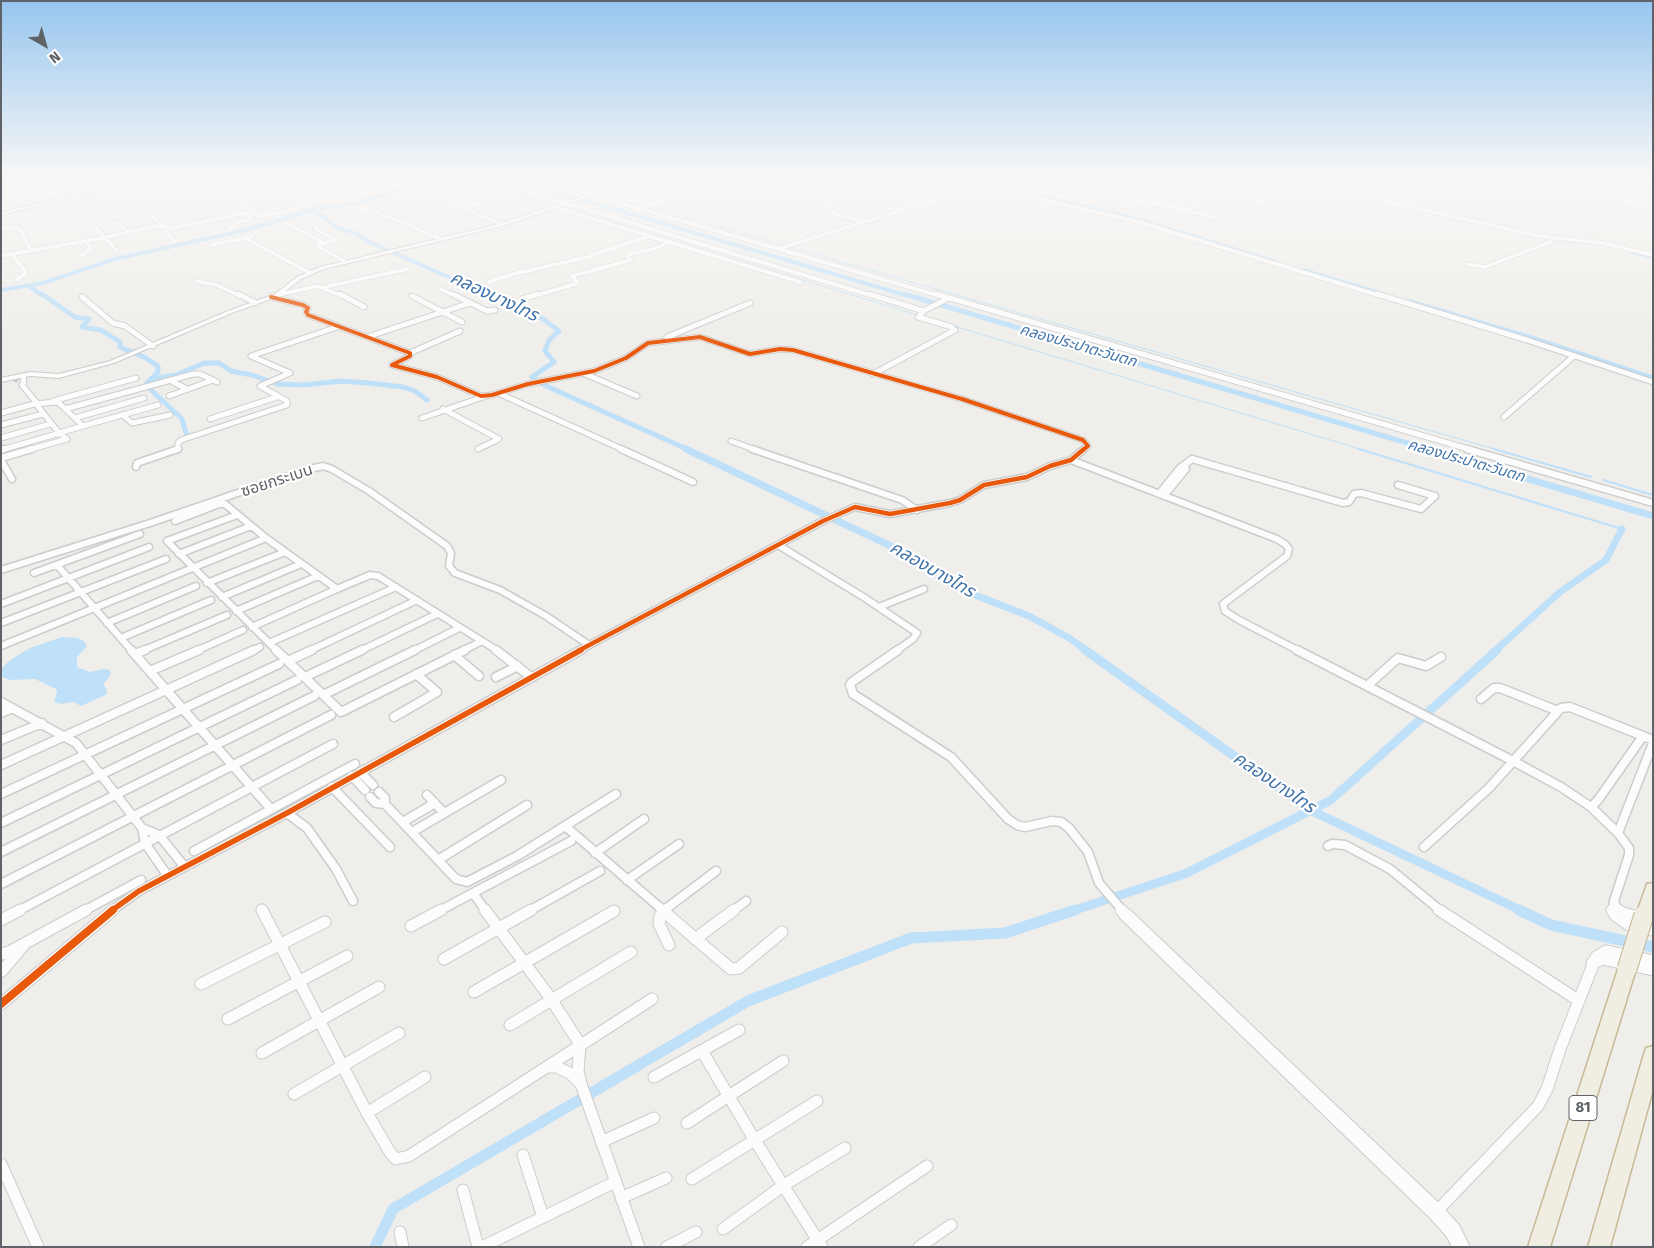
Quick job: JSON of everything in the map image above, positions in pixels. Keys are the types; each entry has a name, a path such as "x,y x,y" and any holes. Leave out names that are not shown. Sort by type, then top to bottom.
{"highway":[{"name":"81","path":"1539,1247 1627,968 1649,918 1653,889"},
{"path":"1598,1247 1653,1054"}],"street":[{"path":"23,234 31,251"},
{"path":"103,234 116,250"},
{"path":"1,256 117,234"},
{"path":"169,234 174,242"},
{"path":"307,234 323,243"},
{"path":"326,234 335,239 317,246 344,262"},
{"path":"429,234 440,239"},
{"path":"274,296 299,278 310,273 394,249 459,234"},
{"path":"646,234 800,282"},
{"path":"660,234 925,310"},
{"path":"730,234 946,300 1653,503"},
{"path":"780,248 824,234"},
{"path":"1176,234 1527,340 1653,382"},
{"path":"1532,234 1553,239 1603,242 1653,255"},
{"path":"211,245 252,236"},
{"path":"489,282 513,274 584,258 651,236"},
{"path":"245,238 310,273"},
{"path":"1467,264 1485,267 1553,239"},
{"path":"81,256 91,249 86,241"},
{"path":"522,299 575,284 577,282 572,276 631,260 627,257 630,254 654,249 670,242"},
{"path":"12,254 26,273 16,280"},
{"path":"324,288 407,269"},
{"path":"196,281 217,285 256,303"},
{"path":"1,380 22,376 59,376 131,355 230,312 274,296 313,286 324,288 364,307"},
{"path":"441,289 487,311 495,310"},
{"path":"274,296 306,306 308,315 410,353"},
{"path":"412,296 462,322"},
{"path":"82,298 113,323 125,326 153,346"},
{"path":"873,374 954,328 919,318 919,314 925,310 946,300"},
{"path":"366,337 470,303"},
{"path":"422,418 528,384 585,374 621,361 643,346 662,341 750,303"},
{"path":"136,467 137,463 178,449 178,443 181,440 287,405 286,402 260,386 290,373 251,356 338,327"},
{"path":"460,331 410,353 410,356 392,365 437,377 476,394 486,396"},
{"path":"194,851 357,768 835,515 855,507 866,508 883,514 917,510 950,503 960,500 984,485 1027,477 1050,466 1071,460 1087,448 1087,443 971,402 789,349 750,354 700,337 662,341"},
{"path":"1504,417 1574,356"},
{"path":"65,409 155,383 197,374 215,381 169,396"},
{"path":"585,374 637,396"},
{"path":"12,479 1,459 67,439 50,424 22,385 24,382 22,376"},
{"path":"1,413 136,378"},
{"path":"173,382 187,389"},
{"path":"498,394 693,482"},
{"path":"210,419 277,397"},
{"path":"75,418 144,398"},
{"path":"53,401 58,402 83,426"},
{"path":"1,450 158,405"},
{"path":"443,410 499,440 478,449"},
{"path":"1,425 43,414"},
{"path":"122,415 132,423 170,415"},
{"path":"94,423 100,430"},
{"path":"1,438 50,424"},
{"path":"731,441 902,500 917,510"},
{"path":"1071,460 1277,539 1288,546 1289,552 1287,556 1223,604 1225,611 1239,620 1513,761 1561,787 1591,807 1618,833 1628,845 1630,852 1612,909 1617,918 1629,925 1653,930"},
{"path":"1161,495 1186,469 1185,466 1190,460 1194,460 1343,503 1349,502 1354,494 1361,493 1421,509 1435,496 1398,485"},
{"name":"ซอยกระเบน","path":"1,570 150,523 305,470 323,466 332,469 363,487 447,546 451,553 449,566 455,573 500,590 546,616 589,645"},
{"path":"175,521 223,504 266,538 337,589"},
{"path":"237,515 167,541 236,612 288,661 300,679 318,696 341,712 482,641"},
{"path":"179,554 251,526"},
{"path":"34,573 140,534"},
{"path":"1,646 266,538"},
{"path":"778,544 915,630 916,636 852,682 850,685 853,694 951,757 1008,818 1017,825 1025,827 1052,821 1061,822 1069,828 1088,852 1099,884 1125,914 1436,1212 1453,1231 1461,1247"},
{"path":"1,604 149,547"},
{"path":"208,582 286,552"},
{"path":"1,623 166,559"},
{"path":"222,597 301,564"},
{"path":"57,565 272,810"},
{"path":"252,626 375,574 482,641 532,676"},
{"path":"236,612 318,576"},
{"path":"107,623 196,586"},
{"path":"269,643 396,587"},
{"path":"879,607 924,589"},
{"path":"121,638 211,600"},
{"path":"288,661 417,600"},
{"path":"1,823 437,614"},
{"path":"135,654 226,615"},
{"path":"1,852 459,628"},
{"path":"150,671 243,630"},
{"path":"1,765 260,647"},
{"path":"454,655 478,676"},
{"path":"1367,686 1398,658 1426,666 1441,657"},
{"path":"1,794 279,664"},
{"path":"496,677 518,666"},
{"path":"394,717 437,692 416,674"},
{"path":"1481,699 1494,688 1500,688 1558,711"},
{"path":"1,702 42,722 76,743 142,828 146,843 167,875"},
{"path":"1424,847 1490,788 1564,706 1653,741 1618,833"},
{"path":"1,713 12,708"},
{"path":"1,884 331,715"},
{"path":"1,740 42,722"},
{"path":"1591,807 1598,800 1643,736"},
{"path":"1,920 333,744"},
{"path":"1,1004 100,918 139,891 352,776 357,768"},
{"path":"357,768 385,798 386,804 456,879 467,882 517,856 616,794"},
{"path":"352,776 376,802 386,804"},
{"path":"412,832 501,780"},
{"path":"332,787 390,847"},
{"path":"427,795 444,813"},
{"path":"403,822 434,803"},
{"path":"438,860 527,805"},
{"path":"286,813 308,828 336,869 353,901"},
{"path":"595,853 644,819"},
{"path":"565,826 731,969 734,970 782,932"},
{"path":"142,828 159,836 184,866"},
{"path":"411,926 571,840"},
{"path":"627,880 679,844"},
{"path":"1328,846 1332,844 1345,845 1390,869 1435,907 1578,1000"},
{"path":"444,959 600,871"},
{"path":"669,945 659,924 663,911 716,871"},
{"path":"1,954 141,880"},
{"path":"473,893 551,1000 580,1044 578,1071 581,1084 638,1247"},
{"path":"695,938 746,900"},
{"path":"1614,901 1618,909 1623,913 1649,918"},
{"path":"262,909 367,1113 391,1154 396,1159 409,1156 652,999"},
{"path":"474,992 614,911"},
{"path":"202,984 325,922"},
{"path":"1,972 27,941"},
{"path":"1436,1212 1538,1106 1547,1089 1578,1000 1597,954 1606,951 1653,962"},
{"path":"510,1025 631,952"},
{"path":"228,1019 347,956"},
{"path":"1592,964 1598,959 1603,959 1653,970"},
{"path":"262,1053 379,987"},
{"path":"654,1077 739,1030"},
{"path":"294,1094 399,1033"},
{"path":"702,1051 754,1140 820,1243"},
{"path":"686,1124 783,1061"},
{"path":"545,1067 557,1067 571,1074 581,1084"},
{"path":"367,1113 425,1077"},
{"path":"692,1179 817,1101"},
{"path":"601,1142 654,1118"},
{"path":"723,1229 784,1185 845,1148"},
{"path":"523,1155 543,1217"},
{"path":"1,1164 38,1247"},
{"path":"807,1247 820,1243 927,1166"},
{"path":"621,1198 666,1178"},
{"path":"463,1190 480,1247 616,1182"},
{"path":"919,1247 951,1225"},
{"path":"400,1232 403,1247"},
{"path":"667,1247 696,1232"}],"water":[{"path":"62,637 78,638 84,641 87,646 77,657 77,667 90,672 104,669 110,670 111,674 103,685 106,688 107,694 81,706 74,702 61,704 54,702 56,689 35,679 11,680 2,677 1,669 9,661 30,648"}],"waterway":[{"path":"1,290 43,283 115,259 227,234"},
{"name":"คลองบางไทร","path":"357,234 369,242 492,296"},
{"path":"652,234 918,315"},
{"name":"คลองประปาตะวันตก","path":"700,234 908,296"},
{"path":"746,234 784,245"},
{"path":"1186,234 1276,262"},
{"path":"1534,236 1573,241"},
{"path":"789,247 1498,450"},
{"path":"1633,252 1653,257"},
{"path":"1303,270 1386,295"},
{"path":"29,286 43,296"},
{"path":"42,294 75,317 89,319 82,327 101,330 120,342 120,347 144,357 158,366 158,372 151,379"},
{"name":"คลองบางไทร","path":"489,294 535,313 559,331 549,340 545,351 554,362 532,377 544,385 689,450"},
{"name":"คลองประปาตะวันตก","path":"904,294 1431,450"},
{"path":"1411,302 1538,340 1653,378"},
{"path":"954,326 1363,450"},
{"path":"151,379 176,375 204,363 219,363 231,371 252,375 277,384 304,385 341,381 368,383 403,387 415,391 427,400"},
{"path":"151,379 147,383 148,387 182,419 187,436"},
{"name":"คลองบางไทร","path":"686,449 895,548 957,588 1029,616 1069,638 1087,651"},
{"path":"1359,449 1622,529"},
{"name":"คลองประปาตะวันตก","path":"1427,449 1653,516"},
{"path":"1494,449 1591,477"},
{"path":"1603,480 1653,495"},
{"path":"1495,651 1560,592 1606,560 1622,529"},
{"name":"คลองบางไทร","path":"1085,650 1311,810"},
{"path":"1311,810 1331,800 1497,650"},
{"path":"1072,911 1187,873 1311,810"},
{"name":"คลองบางไทร","path":"1311,810 1522,911"},
{"path":"375,1247 393,1209 748,1001 911,938 1005,933 1075,910"},
{"name":"คลองบางไทร","path":"1519,910 1551,925 1653,947"}],"tunnel":[{"path":"14,378 22,385"}],"cycle path":[{"path":"1,1004 101,918 139,891 287,813 589,645 823,521 855,507 890,514 950,503 960,500 984,485 1027,477 1050,466 1071,460 1088,446 1083,440 962,399 793,350 780,349 750,354 700,337 648,343 626,358 594,371 528,384 492,395 481,396 437,377 392,365 410,356 410,353 308,315 306,312 308,308 303,305 271,297"}]}
